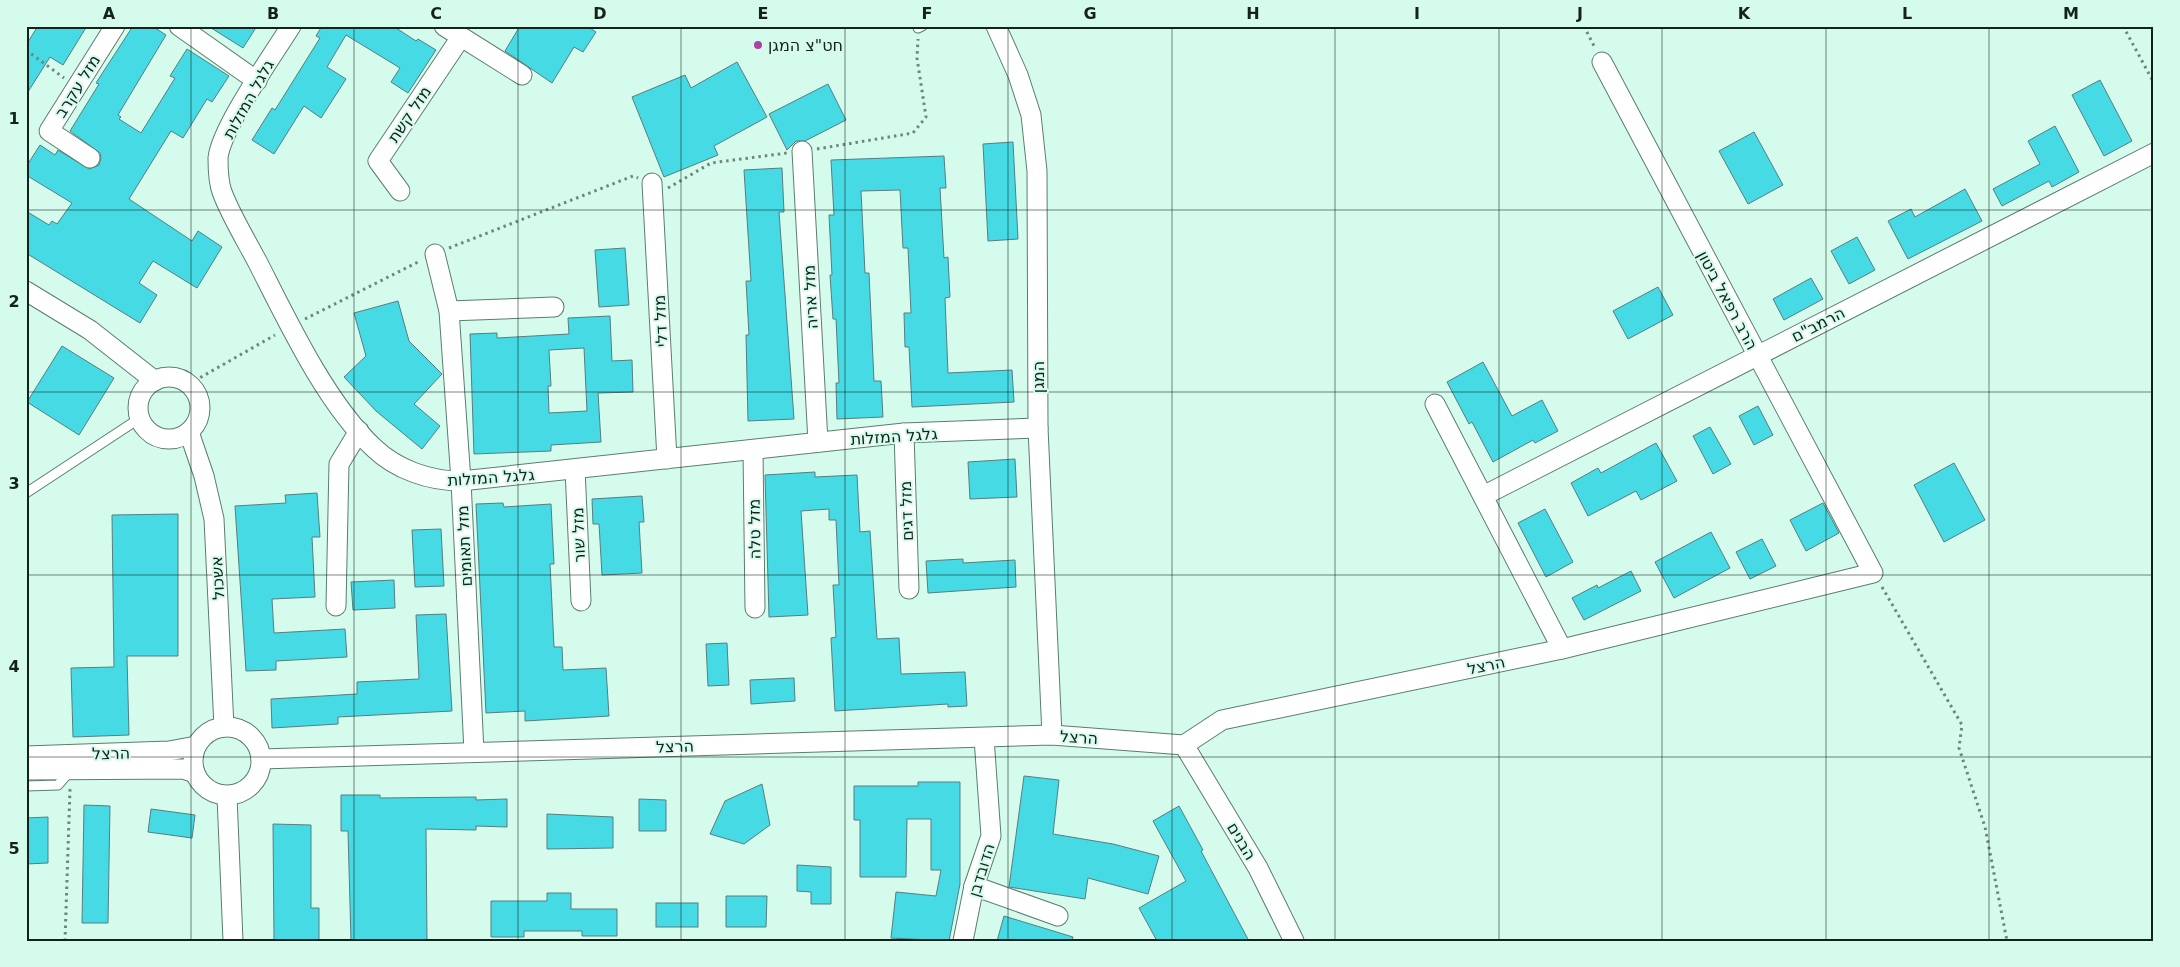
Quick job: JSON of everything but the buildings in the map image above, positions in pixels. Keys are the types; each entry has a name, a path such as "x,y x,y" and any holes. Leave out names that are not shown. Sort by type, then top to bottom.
{"street":[{"name":"מזל עקרב","path":"90,158 49,131 115,26"},
{"path":"179,26 257,81"},
{"name":"גלגל המזלות","path":"291,26 228,128 218,158 221,191 290,326 340,409 375,449 400,466 422,476 441,481 461,481 904,433 1038,428"},
{"path":"444,26 522,75"},
{"name":"המגן","path":"996,26 1018,75 1031,115 1037,171 1038,428 1052,735"},
{"name":"מזל קשת","path":"400,191 378,161 461,37"},
{"name":"הרב רפאל ביטון","path":"1602,62 1873,573"},
{"name":"מזל אריה","path":"802,151 818,442"},
{"name":"הרמב\"ם","path":"1483,496 2154,153"},
{"name":"מזל דלי","path":"652,183 667,459"},
{"name":"מזל תאומים","path":"435,254 449,311 461,481 474,752"},
{"path":"26,291 90,330 155,381"},
{"path":"449,311 554,307"},
{"path":"170,377 180,379 189,384 200,401 197,423 189,432 175,439 163,439 153,435 145,428 140,418 138,406 141,396 147,387 155,381 170,377"},
{"path":"1436,404 1562,649"},
{"path":"336,606 339,464 359,431"},
{"name":"אשכול","path":"189,432 204,476 214,519 224,727"},
{"name":"מזל דגים","path":"904,433 909,589"},
{"name":"מזל טלה","path":"753,450 755,608"},
{"name":"מזל שור","path":"575,470 581,600"},
{"name":"הרצל","path":"261,759 1052,735 1184,745 1222,720 1562,649 1873,573"},
{"path":"224,727 243,730 252,738 258,748 261,759 257,779 249,788 239,794 227,796 210,791 200,783 195,773 193,761 196,746 203,737 213,730 224,727"},
{"name":"הדובדבן","path":"963,941 974,886 991,836 984,738"},
{"name":"הבנים","path":"1184,745 1258,868 1294,941"},
{"name":"הרצל","path":"26,756 169,752 196,746"},
{"name":"הרצל","path":"26,770 183,769 195,773"},
{"path":"227,796 233,941"},
{"path":"974,886 1058,916"}],"lane":[{"path":"26,493 140,418"},
{"path":"26,786 58,785 71,770"}],"path":[{"path":"1584,26 1602,62"},
{"path":"2124,26 2154,82"},
{"path":"26,50 76,87"},
{"path":"189,384 290,326"},
{"path":"1873,573 1962,726 1959,748 1985,827 2007,941"},
{"path":"65,941 71,770"}],"place":[{"name":"חט\"צ המגן","path":"758,45"}]}
